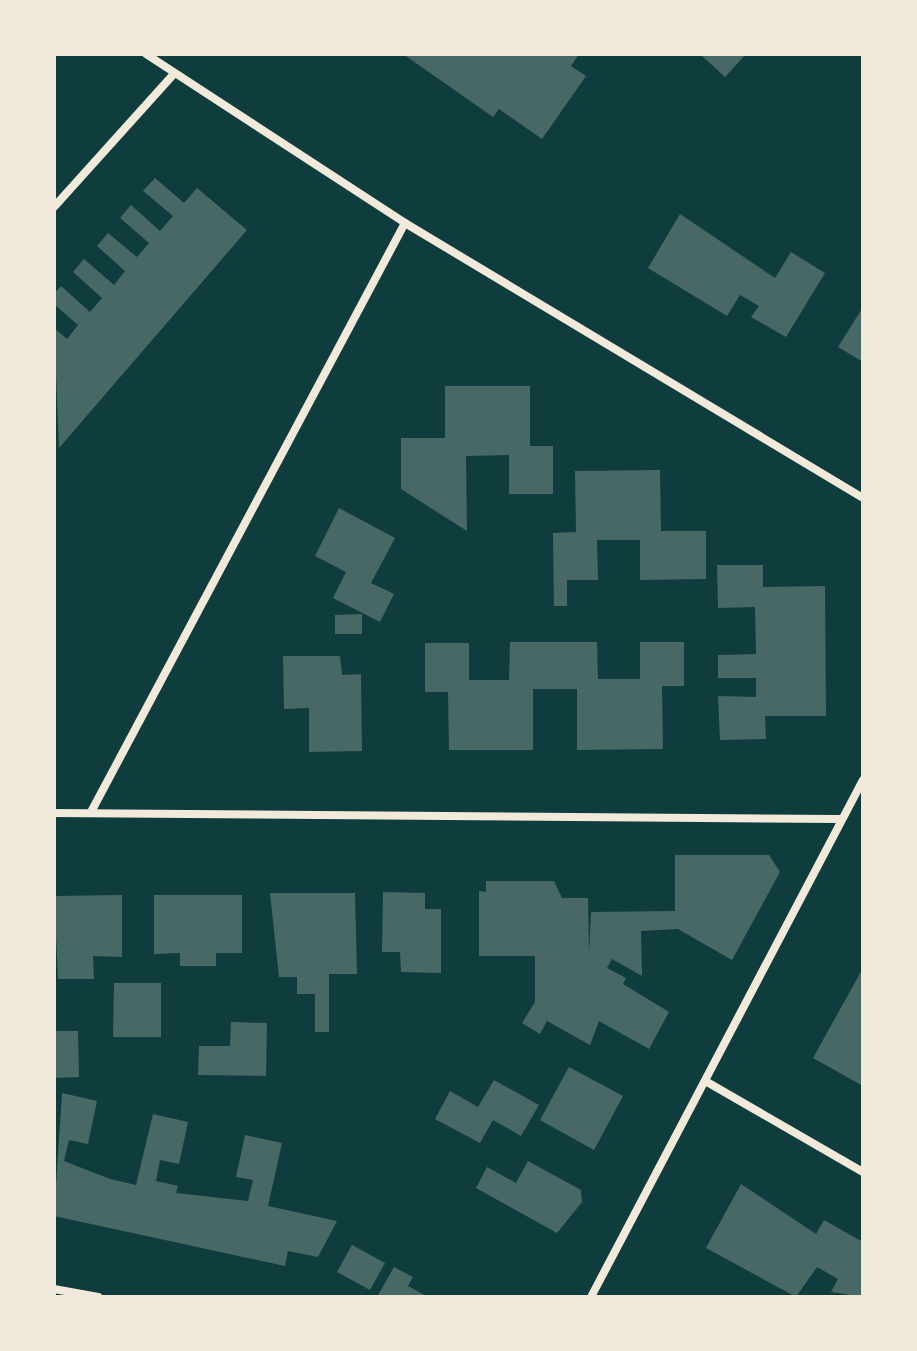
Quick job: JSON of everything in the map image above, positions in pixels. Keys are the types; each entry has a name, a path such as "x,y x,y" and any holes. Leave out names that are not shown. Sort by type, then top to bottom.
{"street":[{"path":"146,54 173,75 405,223 863,498"},
{"path":"54,207 173,75"},
{"path":"91,812 405,223"},
{"path":"591,1297 707,1082 840,819 863,780"},
{"path":"54,813 840,819"},
{"path":"707,1082 863,1172"},
{"path":"54,1289 98,1297"}],"building":[{"path":"403,54 579,54 571,66 586,76 542,139 499,109 493,117"},
{"path":"700,54 746,54 725,77"},
{"path":"155,178 184,203 197,188 247,230 59,448 54,328 67,339 78,325 54,304 54,294 61,286 90,312 102,298 73,272 84,259 114,285 125,271 97,246 108,233 137,257 149,243 120,218 131,205 160,231 173,216 143,191"},
{"path":"680,214 775,278 791,252 825,273 786,337 751,317 759,306 740,295 727,316 648,268"},
{"path":"863,307 863,362 838,347"},
{"path":"445,386 530,386 530,446 553,446 553,494 509,494 509,455 466,456 467,531 401,489 401,438 445,438"},
{"path":"660,470 661,531 706,531 706,579 640,580 640,540 597,540 598,580 567,580 567,606 554,606 553,533 576,532 575,471"},
{"path":"339,508 395,538 371,583 394,594 380,622 333,598 346,572 315,556"},
{"path":"717,565 763,565 763,587 825,586 826,716 765,716 766,739 720,740 718,696 756,697 756,678 718,678 718,655 756,654 755,607 718,608"},
{"path":"362,614 362,634 335,634 335,615"},
{"path":"510,642 597,642 598,679 640,679 640,642 684,642 684,686 662,686 663,749 577,750 577,689 533,689 533,750 449,750 448,692 425,692 425,643 469,643 469,680 509,680"},
{"path":"283,656 340,656 342,675 361,674 362,751 309,752 309,708 284,709"},
{"path":"675,855 769,855 780,872 732,960 678,929 641,931 642,976 612,959 607,968 626,978 623,984 669,1012 649,1049 599,1021 590,1045 547,1021 540,1034 522,1023 535,1002 535,956 479,956 479,891 486,892 486,881 554,881 562,898 588,898 589,954 591,912 675,911"},
{"path":"383,892 425,893 425,909 441,909 441,973 401,972 400,952 382,952"},
{"path":"270,893 355,893 357,974 329,974 329,1032 315,1032 315,994 297,994 297,977 279,977"},
{"path":"122,895 122,957 93,956 94,979 58,979 54,896"},
{"path":"154,895 242,895 242,953 216,953 216,966 180,966 180,953 154,954"},
{"path":"863,968 863,1086 813,1058"},
{"path":"114,983 161,983 161,1037 113,1037"},
{"path":"231,1022 267,1023 266,1076 198,1075 199,1046 230,1046"},
{"path":"54,1031 78,1031 79,1077 54,1078"},
{"path":"569,1067 623,1096 594,1150 540,1120"},
{"path":"494,1080 539,1105 521,1136 493,1120 480,1143 435,1119 450,1091 478,1107"},
{"path":"62,1093 97,1101 88,1144 69,1140 64,1161 110,1179 136,1185 153,1114 188,1122 179,1164 160,1160 156,1181 178,1186 176,1193 248,1201 253,1180 236,1177 245,1135 282,1143 268,1206 337,1221 318,1257 288,1251 285,1266 54,1216"},
{"path":"528,1161 581,1190 582,1202 557,1233 476,1188 487,1167 516,1183"},
{"path":"741,1184 816,1234 824,1220 863,1242 863,1297 831,1292 838,1279 817,1267 796,1297 706,1248"},
{"path":"352,1245 385,1263 370,1290 337,1272"},
{"path":"394,1267 413,1277 408,1286 428,1297 377,1297"}]}
